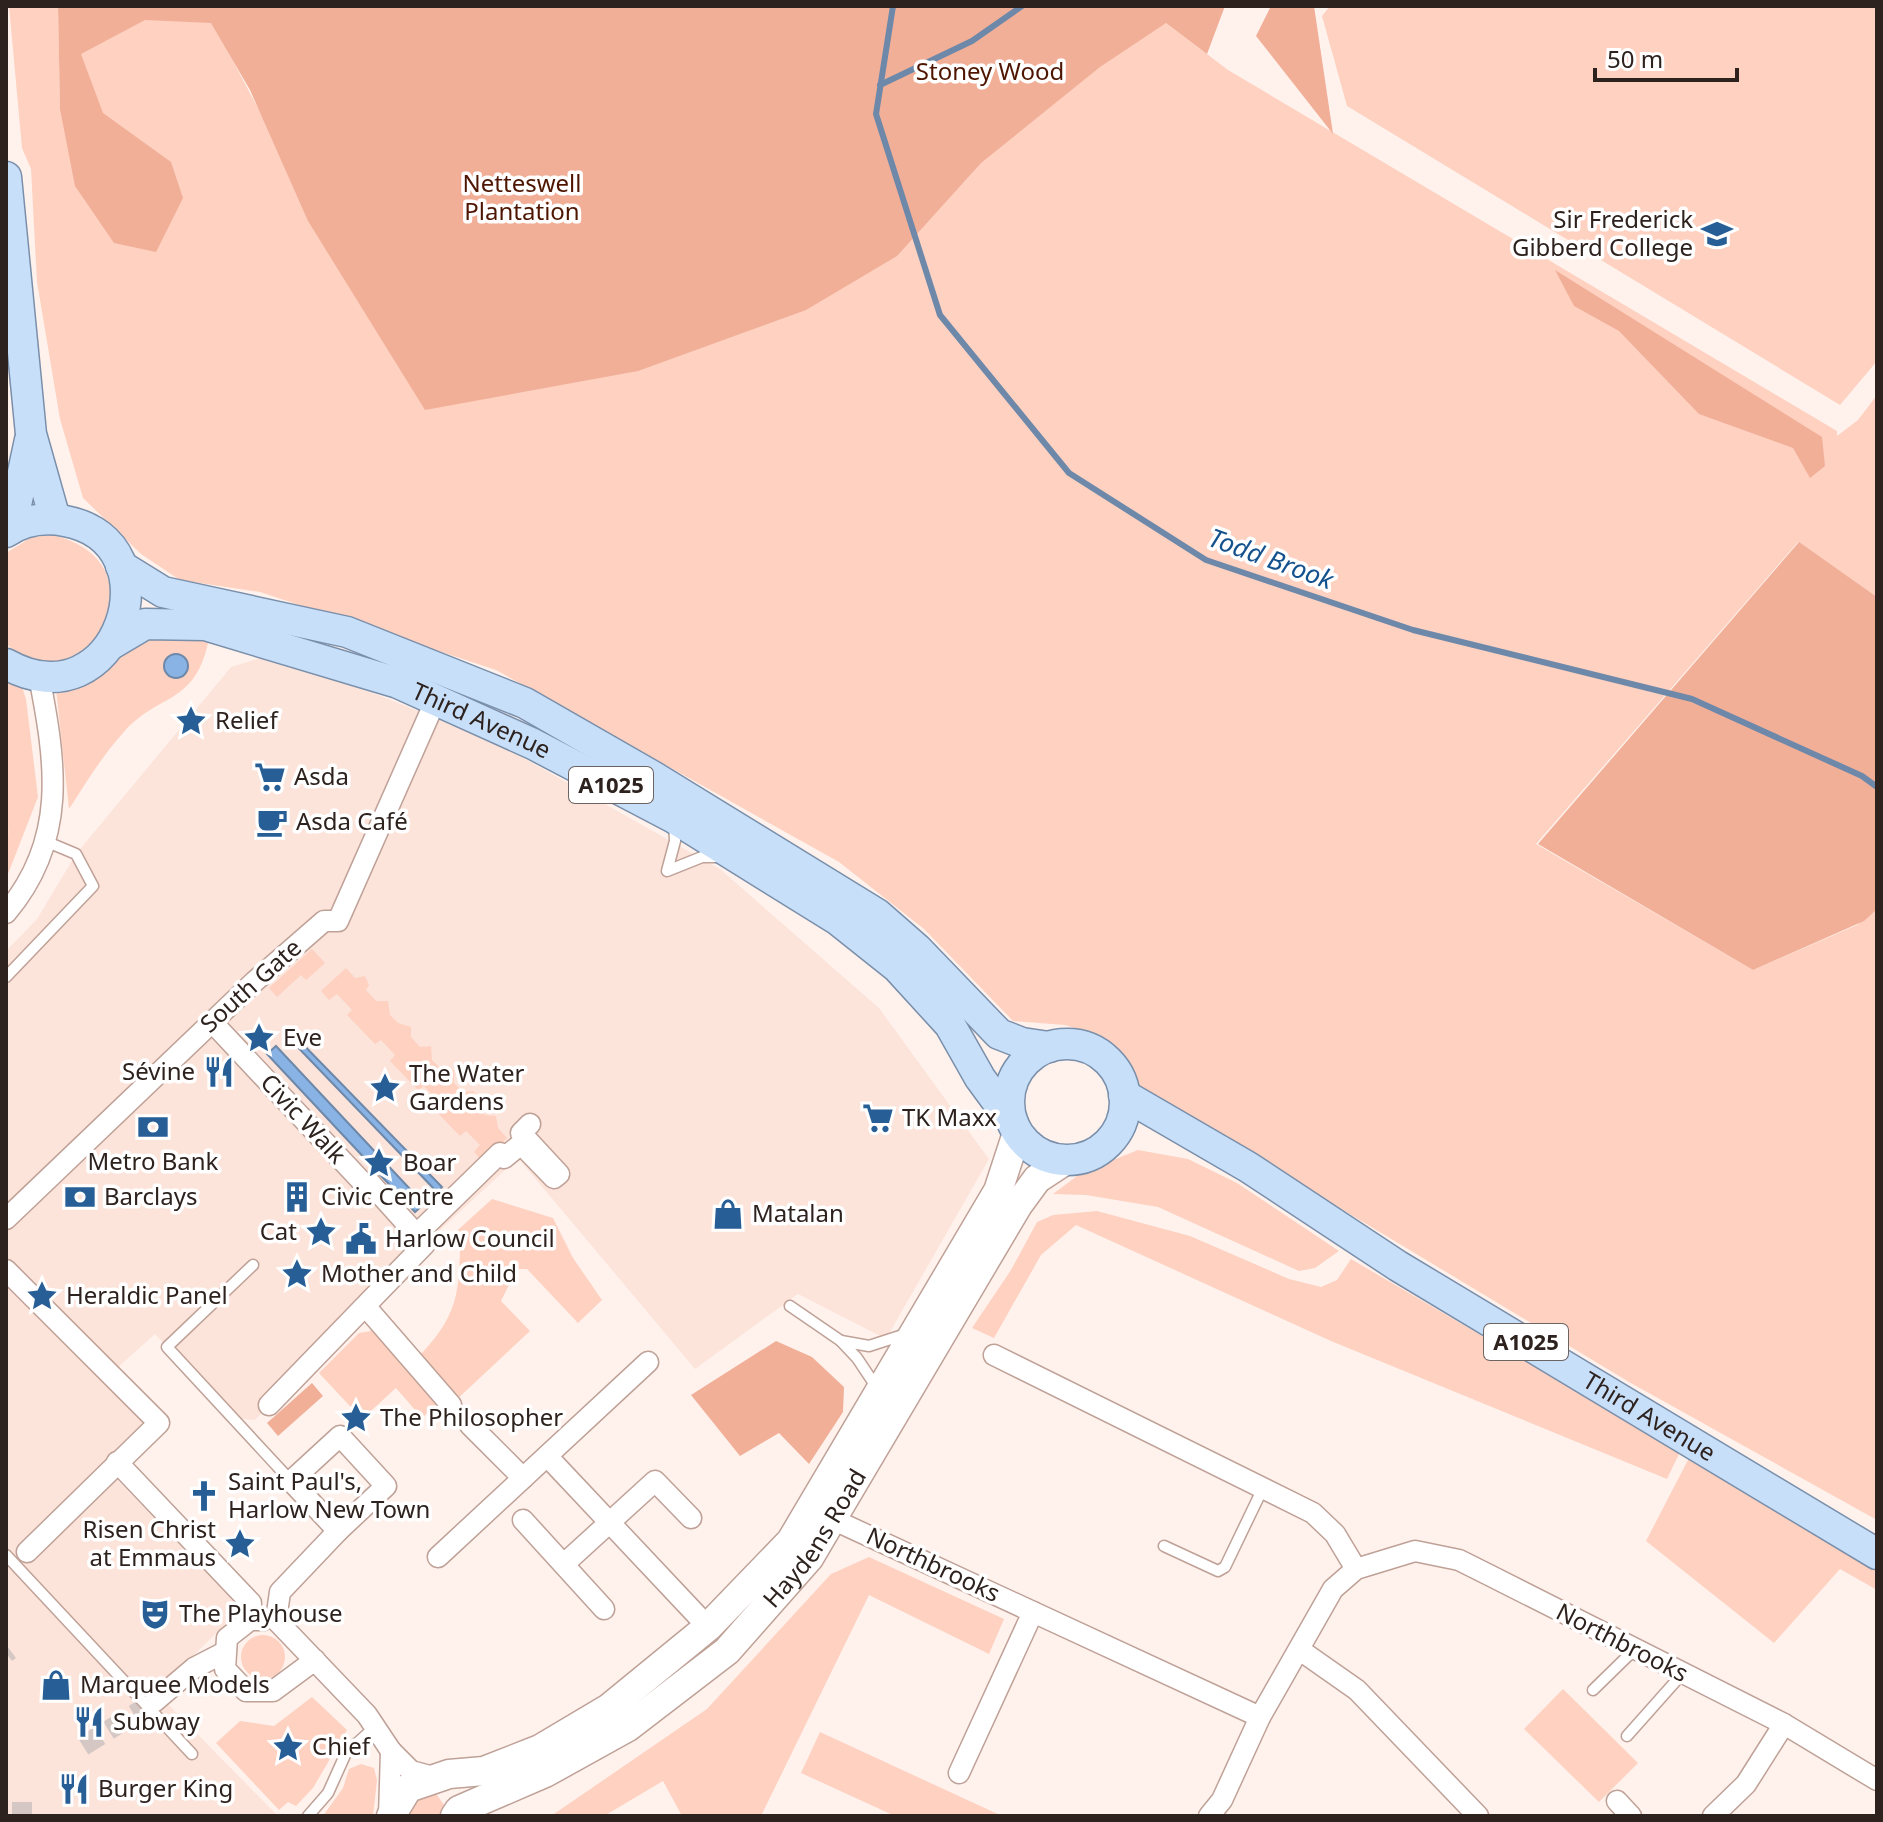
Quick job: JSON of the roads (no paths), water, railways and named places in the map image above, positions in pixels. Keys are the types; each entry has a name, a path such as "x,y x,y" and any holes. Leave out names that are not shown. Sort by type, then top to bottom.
{"main road":[{"path":"6,177 31,434 55,519 39,519 9,530"},
{"path":"9,530 31,434"},
{"name":"Third Avenue","path":"55,519 87,529 107,546 121,566 163,592 347,632 525,703 654,777 877,914 917,949 999,1034 1022,1043 1049,1047"},
{"path":"113,643 126,612 127,588 121,566"},
{"name":"Third Avenue","path":"39,676 76,672 92,664 113,643 145,624 205,625 398,683 533,744 674,818 738,856 838,920 897,967 950,1025 980,1078 1015,1128"},
{"path":"6,664 39,676"},
{"name":"A1025","path":"1049,1047 1066,1044 1098,1053 1120,1079 1124,1095"},
{"path":"1015,1128 1009,1104 1011,1086 1019,1069 1033,1055 1049,1047"},
{"path":"1066,1160 1085,1158 1101,1149 1114,1135 1124,1109 1124,1095"},
{"name":"Third Avenue","path":"1124,1095 1177,1129 1248,1167 1398,1266 1877,1554"},
{"name":"A1025","path":"1015,1128 1035,1151 1066,1160"},
{"path":"1114,1135 1177,1129"}],"street":[{"path":"6,913 34,870 54,808 54,767 39,676"},
{"name":"South Gate","path":"6,1219 308,934 324,921 338,921 430,713"},
{"name":"Civic Walk","path":"212,1022 366,1186 370,1183 421,1239"},
{"path":"269,1405 366,1307 421,1239 500,1153 504,1158 521,1144 554,1178 559,1174 521,1133 530,1124"},
{"name":"Haydens Road","path":"888,1398 919,1326 998,1191 1015,1128"},
{"name":"Haydens Road","path":"438,1778 452,1791 457,1813 545,1773 628,1727 727,1651 809,1558 822,1513 888,1398 1037,1179 1066,1160"},
{"path":"6,1270 159,1423 27,1552"},
{"path":"366,1307 451,1405"},
{"path":"994,1355 1313,1513 1335,1534 1356,1569"},
{"path":"438,1557 648,1362"},
{"path":"470,1425 523,1478"},
{"path":"276,1620 280,1592 386,1486 340,1436 291,1481 338,1531"},
{"path":"547,1456 708,1627"},
{"path":"117,1462 251,1603 250,1620"},
{"path":"564,1564 655,1481 691,1518"},
{"name":"Haydens Road","path":"390,1816 408,1788 438,1778 484,1771 540,1749 609,1708 708,1627 822,1513"},
{"name":"Northbrooks","path":"822,1513 1260,1717"},
{"path":"523,1520 604,1609"},
{"name":"Northbrooks","path":"1209,1816 1222,1800 1260,1717 1333,1589 1356,1569 1415,1551 1459,1560 1784,1724 1877,1780"},
{"path":"959,1773 1033,1612"},
{"path":"315,1660 273,1691 246,1691 225,1669 227,1638 250,1620 276,1620 315,1660 375,1727 391,1751 411,1771 438,1778"},
{"path":"1300,1650 1357,1690 1478,1816"},
{"path":"154,1702 194,1668 225,1652"},
{"path":"1713,1816 1746,1784 1784,1724"},
{"path":"390,1816 391,1751"},
{"path":"1617,1801 1631,1816"}],"lane":[{"path":"674,818 675,841 667,871 702,857 738,856"},
{"path":"6,977 93,886 76,854 45,841"},
{"path":"253,1265 167,1347 291,1481"},
{"path":"790,1306 841,1341 888,1398"},
{"path":"841,1341 869,1346 893,1340 919,1326"},
{"path":"1164,1546 1218,1571 1225,1567 1263,1488"},
{"path":"6,1555 192,1754"},
{"path":"1593,1690 1635,1649"},
{"path":"1627,1736 1683,1673"},
{"path":"308,1816 328,1793 346,1753 375,1727"}],"water":[{"path":"176,654 185,657 188,666 185,675 176,678 167,675 164,666 167,657"},
{"path":"291,1032 442,1187 437,1192 287,1036"},
{"path":"276,1046 424,1204 415,1212 267,1054"}],"waterway":[{"name":"Todd Brook","path":"893,6 876,114 940,315 1069,473 1206,560 1413,630 1692,699 1862,776 1877,787"},
{"path":"880,85 972,41 1022,6"}],"tunnel":[{"path":"6,1653 10,1650"},
{"path":"83,1746 154,1702"},
{"path":"22,1802 22,1816"}],"place":[{"name":"Sir Frederick Gibberd College","path":"1717,234"},
{"name":"Relief","path":"191,721"},
{"name":"Asda","path":"270,777"},
{"name":"Asda Café","path":"272,822"},
{"name":"Eve","path":"259,1038"},
{"name":"Sévine","path":"219,1072"},
{"name":"The Water Gardens","path":"385,1088"},
{"name":"TK Maxx","path":"878,1118"},
{"name":"Metro Bank","path":"153,1127"},
{"name":"Boar","path":"379,1163"},
{"name":"Barclays","path":"80,1197"},
{"name":"Civic Centre","path":"297,1197"},
{"name":"Matalan","path":"728,1214"},
{"name":"Cat","path":"321,1232"},
{"name":"Harlow Council","path":"361,1239"},
{"name":"Mother and Child","path":"297,1274"},
{"name":"Heraldic Panel","path":"42,1296"},
{"name":"The Philosopher","path":"356,1418"},
{"name":"Saint Paul's, Harlow New Town","path":"204,1496"},
{"name":"Risen Christ at Emmaus","path":"240,1544"},
{"name":"The Playhouse","path":"155,1614"},
{"name":"Marquee Models","path":"56,1685"},
{"name":"Subway","path":"89,1722"},
{"name":"Chief","path":"288,1747"},
{"name":"Burger King","path":"74,1789"}],"park label":[{"name":"Stoney Wood","path":"990,72"},
{"name":"Netteswell Plantation","path":"522,198"}]}
